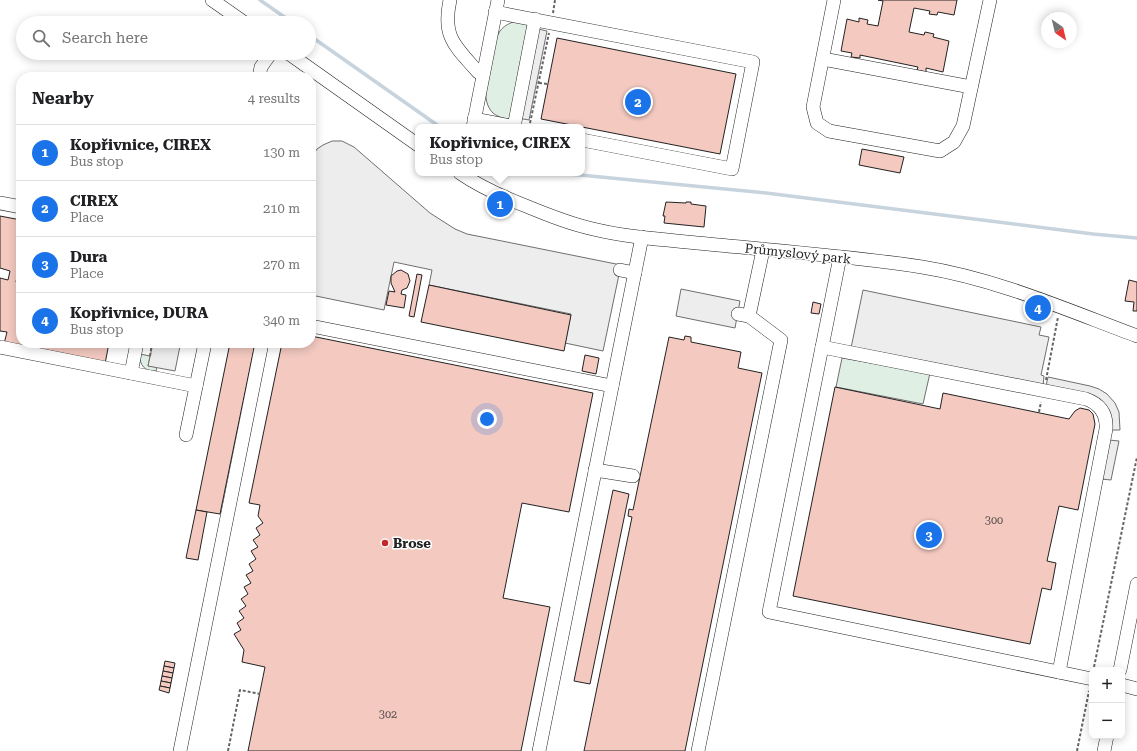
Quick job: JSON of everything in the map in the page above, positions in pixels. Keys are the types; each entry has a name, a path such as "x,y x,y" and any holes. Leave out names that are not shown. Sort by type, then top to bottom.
{"street":[{"path":"212,0 235,16"},
{"path":"450,0 447,18 448,32 453,44 478,72 483,74"},
{"path":"834,0 813,107 817,123 828,131 940,151 954,142 963,126 990,0"},
{"path":"484,124 473,123 496,6 535,20 753,62 732,169 585,141"},
{"path":"516,124 535,20"},
{"path":"822,59 971,87"},
{"path":"260,72 261,67 266,60"},
{"path":"298,60 315,72"},
{"path":"316,73 415,143"},
{"name":"Průmyslový park","path":"465,176 505,198 571,223 594,229 642,237 840,257 924,268 965,276 1031,297 1137,336"},
{"path":"0,203 16,206"},
{"path":"539,751 642,237"},
{"path":"698,751 782,340 743,315 763,250"},
{"path":"840,257 769,612 1089,678"},
{"path":"620,270 635,273"},
{"path":"316,327 612,386"},
{"path":"0,347 196,386"},
{"path":"822,347 1092,402 1098,405 1103,411 1106,421 1106,429 1059,672"},
{"path":"131,373 136,348"},
{"path":"186,435 196,386 201,348"},
{"path":"180,751 261,348"},
{"path":"596,470 633,476"},
{"path":"1121,667 1137,584"},
{"path":"1125,686 1137,689"},
{"path":"1104,751 1106,739"}],"path":[{"path":"552,16 555,0"},
{"path":"530,123 550,30"},
{"path":"539,83 548,84"},
{"path":"1039,412 1059,314"},
{"path":"150,356 151,348"},
{"path":"1095,667 1137,459"},
{"path":"228,751 240,690 260,694"},
{"path":"1077,751 1089,693"}],"green space":[{"path":"513,22 526,23 529,27 510,119 508,119 497,116 489,108 486,89 496,38 503,28"},
{"path":"140,354 150,356 148,366 157,367 156,371 146,369 144,367"},
{"path":"842,358 930,373 923,404 836,387"}],"shaded area":[{"path":"534,28 547,31 529,120 512,117"},
{"path":"332,141 342,141 354,147 430,213 455,229 467,234 621,265 603,351 565,343 571,314 429,285 432,270 394,262 384,310 316,296 316,150"},
{"path":"681,289 740,301 735,328 676,316"},
{"path":"863,290 1041,327 1039,335 1049,337 1041,375 1044,376 1043,386 851,348"},
{"path":"152,348 180,348 175,371 148,366"},
{"path":"1048,377 1090,386 1107,394 1115,403 1119,412 1120,430 1111,430 1110,416 1046,386"},
{"path":"1109,440 1119,441 1111,480 1101,479"}],"building":[{"path":"878,0 957,0 954,15 938,12 937,15 929,14 930,11 914,8 909,32 924,35 925,32 934,34 933,37 949,41 943,72 926,68 926,72 917,70 918,67 860,55 860,58 851,57 852,53 841,51 847,19 859,22 859,18 868,20 867,24 878,26 883,1"},
{"path":"557,38 736,74 720,154 585,128 585,124 567,124 541,119"},
{"path":"862,149 904,157 900,173 859,165"},
{"path":"666,202 691,202 691,204 706,206 704,227 664,223 665,216 663,216"},
{"path":"0,216 16,219 16,346 4,344 7,332 0,331 0,278 8,280 10,271 0,268"},
{"path":"401,270 408,274 410,281 407,288 402,290 401,294 406,295 404,308 386,305 389,291 395,292 391,283 391,276 397,271"},
{"path":"417,274 422,275 414,317 409,316"},
{"path":"1129,280 1137,282 1137,311 1133,311 1134,302 1125,301"},
{"path":"429,285 571,315 564,351 421,322"},
{"path":"813,302 821,304 819,314 811,313"},
{"path":"685,336 691,337 691,342 741,352 738,368 762,373 685,751 584,751 632,517 628,516 629,509 633,510 669,337 684,340"},
{"name":"Brose","path":"316,337 593,393 569,512 522,503 503,598 550,607 521,751 248,751 265,667 242,662 244,650 234,634 241,630 237,623 244,618 239,611 246,606 241,599 248,594 244,587 251,583 246,575 253,571 249,564 256,559 251,551 258,547 253,540 260,535 256,528 263,523 258,516 260,505 249,503 281,348 316,348"},
{"path":"24,348 108,348 105,364"},
{"path":"229,348 254,348 220,514 196,510"},
{"path":"585,355 599,358 596,374 582,371"},
{"path":"835,387 940,409 943,393 1069,419 1075,411 1080,408 1089,410 1093,414 1095,424 1078,510 1059,506 1047,561 1056,563 1051,590 1042,588 1030,644 793,596"},
{"path":"613,490 629,494 590,684 574,681"},
{"path":"196,510 207,512 198,560 186,558"},
{"path":"165,661 175,663 174,668 164,666"},
{"path":"164,666 174,668 173,673 163,671"},
{"path":"163,671 173,673 172,678 162,676"},
{"path":"162,676 172,678 171,683 161,681"},
{"path":"161,681 171,683 170,688 160,686"},
{"path":"160,686 170,688 169,693 159,690"}],"waterway":[{"path":"260,0 283,16"},
{"path":"316,40 436,124"},
{"path":"585,176 766,193 1093,234 1137,238"}],"place":[{"name":"CIREX","path":"638,102"},
{"name":"Kopřivnice, CIREX","path":"500,204"},
{"name":"Kopřivnice, DURA","path":"1038,308"},
{"name":"Dura","path":"929,535"},
{"name":"Brose","path":"385,543"}]}
